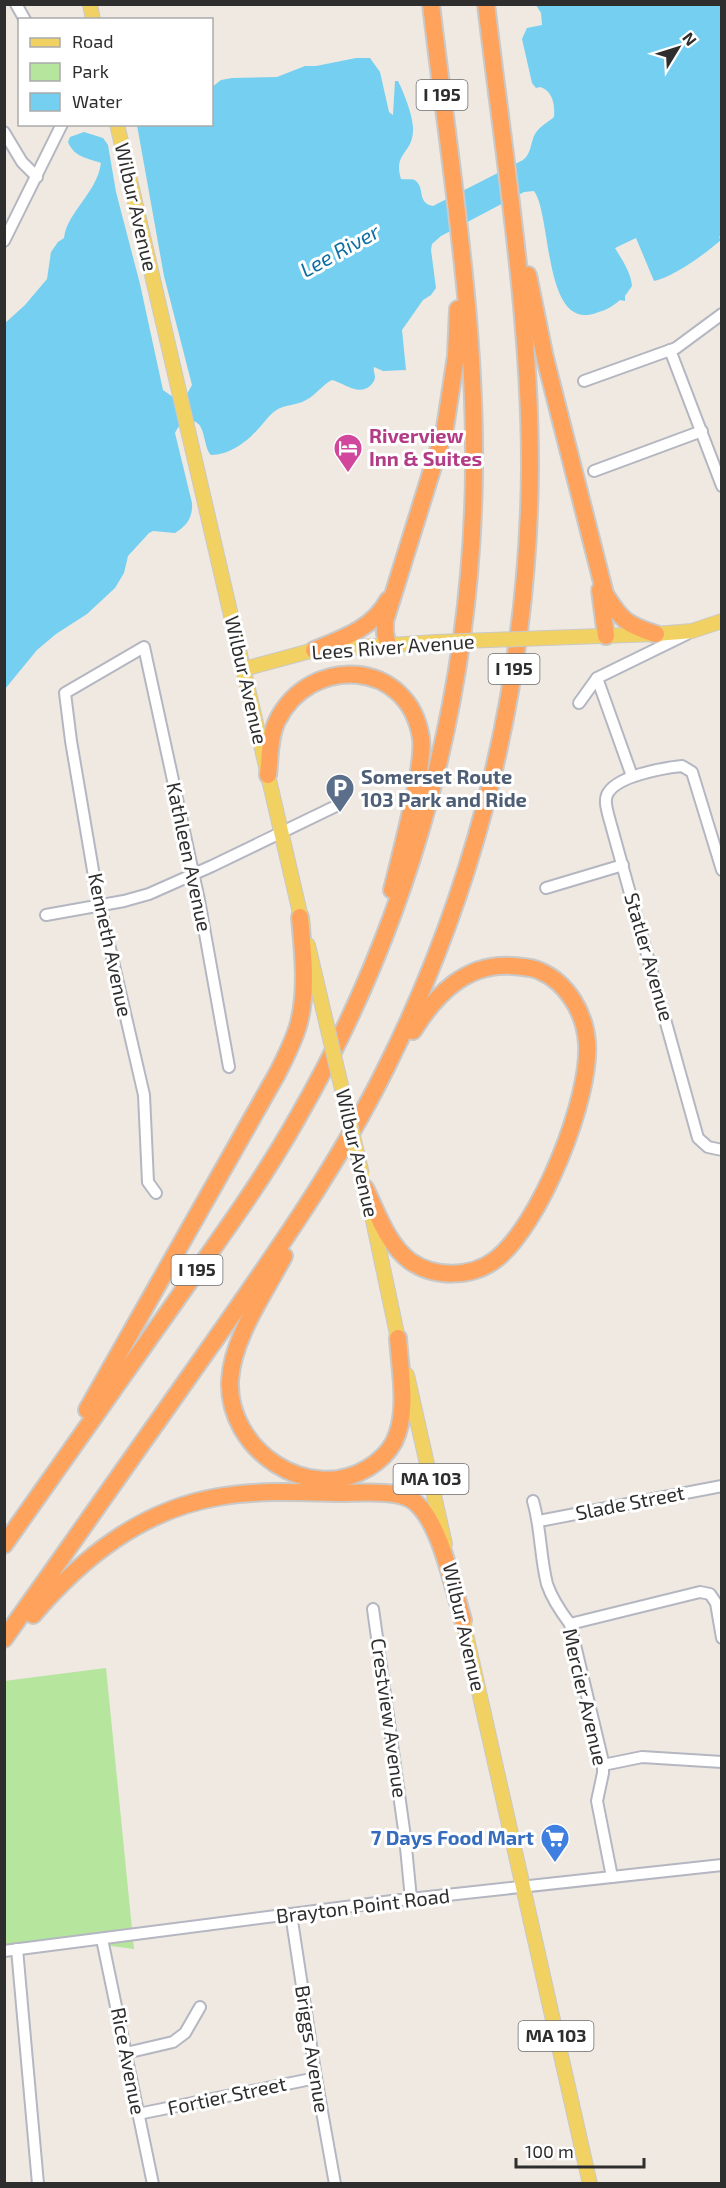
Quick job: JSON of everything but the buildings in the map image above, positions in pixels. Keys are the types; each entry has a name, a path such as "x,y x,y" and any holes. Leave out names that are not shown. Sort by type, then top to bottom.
{"highway":[{"name":"I 195","path":"4,1545 264,1173 312,1093 367,982 400,895 429,806 450,715 464,623 473,530 474,436 470,344 460,244 430,4"},
{"name":"I 195","path":"4,1639 249,1292 324,1179 371,1097 424,984 464,877 493,776 513,674 526,560 530,456 525,341 486,4"},
{"path":"511,212 544,358 605,594 619,615 632,626 656,634"},
{"path":"388,645 385,621 445,428 456,356 460,244"},
{"path":"595,553 606,636"},
{"path":"314,650 354,633 371,621 386,603 396,582"},
{"path":"268,776 275,723 290,700 310,684 338,674 369,676 383,681 405,700 412,711 422,740 420,761 402,848 367,982"},
{"path":"32,1505 160,1284 286,1056 299,1024 301,1008 304,973 300,917"},
{"path":"364,1181 389,1236 409,1260 419,1266 443,1274 456,1274 481,1268 495,1259 520,1234 548,1185 561,1156 579,1101 586,1063 587,1045 582,1015 564,989 540,970 502,965 478,969 456,981 429,1006 371,1097"},
{"path":"324,1179 234,1351 230,1396 238,1422 246,1437 268,1458 293,1474 319,1480 334,1480 360,1472 385,1454 394,1442 399,1426 402,1410 398,1338"},
{"path":"4,1647 76,1569 119,1535 143,1521 196,1502 219,1497 269,1492 401,1494 415,1501 429,1519 437,1535 463,1620"}],"main road":[{"name":"Wilbur Avenue","path":"117,126 300,917 364,1181 590,2184"},
{"name":"Lees River Avenue","path":"244,669 314,650 435,642 656,634 692,631 722,621"}],"street":[{"path":"16,4 24,18"},
{"path":"4,242 61,126"},
{"path":"4,132 22,162 37,177"},
{"path":"584,381 670,350 722,314"},
{"path":"670,350 722,486"},
{"path":"594,471 702,431"},
{"path":"579,703 597,678 692,631"},
{"name":"Kenneth Avenue","path":"144,647 65,693 71,741 100,905 144,1095 148,1182 156,1193"},
{"name":"Kathleen Avenue","path":"144,647 214,976 229,1068"},
{"path":"597,678 632,776 682,766 692,772 722,870"},
{"name":"Statler Avenue","path":"632,776 615,785 606,798 608,814 698,1138 708,1147 722,1150"},
{"path":"45,915 149,894 338,804"},
{"path":"546,888 623,865"},
{"name":"Slade Street","path":"539,1521 722,1486"},
{"name":"Mercier Avenue","path":"533,1501 539,1521 547,1583 559,1610 570,1624 603,1765 597,1801 612,1877"},
{"path":"570,1624 700,1592 710,1594 716,1603 722,1638"},
{"name":"Crestview Avenue","path":"373,1610 405,1837 411,1899"},
{"path":"603,1765 642,1757 722,1762"},
{"name":"Brayton Point Road","path":"4,1951 411,1899 722,1865"},
{"name":"Briggs Avenue","path":"291,1914 335,2184"},
{"name":"Rice Avenue","path":"102,1939 153,2184"},
{"path":"17,1950 38,2184"},
{"path":"126,2053 173,2042 185,2033 200,2007"},
{"name":"Fortier Street","path":"138,2114 316,2078"}],"green space":[{"path":"106,1668 134,1949 73,1941 5,1951 4,1681"}],"water":[{"name":"Lee River","path":"536,5 721,5 722,235 719,237 721,240 680,270 654,281 636,238 615,248 626,266 632,286 625,296 625,301 620,300 596,313 579,314 566,305 558,289 540,204 534,191 524,192 441,236 432,244 431,250 436,288 423,300 402,330 406,370 383,371 374,367 374,382 361,390 332,380 306,400 275,411 244,443 225,453 211,455 199,424 189,421 182,423 175,433 192,503 188,521 175,533 153,531 149,533 128,556 124,573 115,588 87,614 56,634 37,650 5,689 4,324 25,305 47,279 51,252 64,238 70,220 98,174 101,163 74,151 68,142 70,137 84,132 103,138 108,145 116,192 140,284 163,390 173,397 187,394 192,385 164,276 137,126 213,126 213,86 221,80 277,77 305,66 370,58 380,72 389,112 393,115 395,81 398,81 410,113 413,126 412,139 399,164 401,179 416,181 425,202 433,206 523,160 528,154 537,131 554,117 550,95 540,87 536,88 532,83 522,39 527,28 542,25 541,13"}],"place":[{"name":"Riverview Inn & Suites","path":"348,474"},
{"name":"Somerset Route 103 Park and Ride","path":"340,814"},
{"name":"7 Days Food Mart","path":"555,1864"}]}
